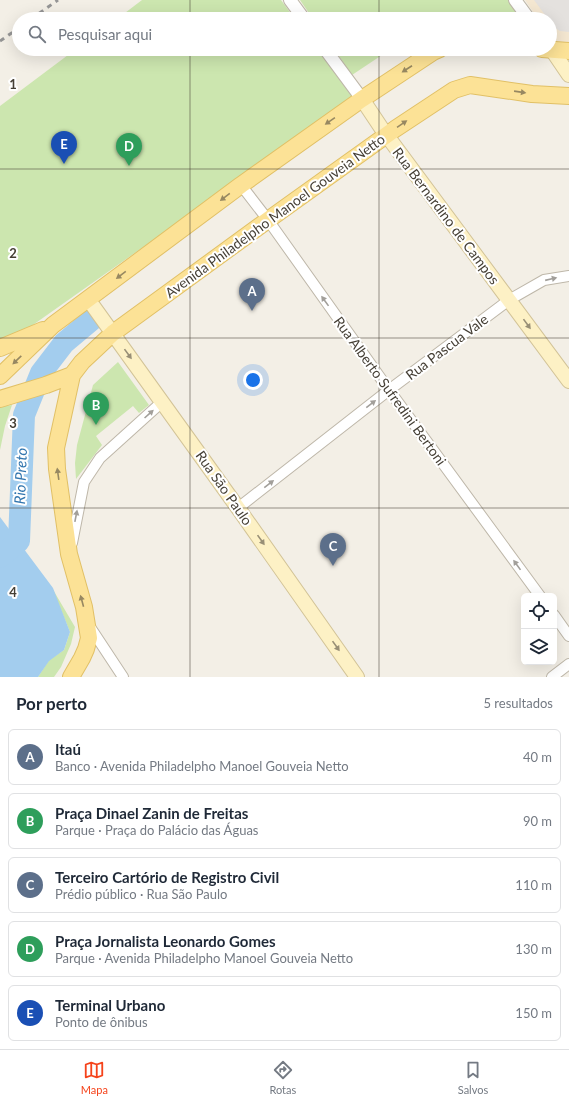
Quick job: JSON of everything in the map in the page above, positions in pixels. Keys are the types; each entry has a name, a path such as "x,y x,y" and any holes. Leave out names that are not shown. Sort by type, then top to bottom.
{"main road":[{"path":"0,348 54,325 91,303 244,189 428,56"},
{"path":"557,56 569,76"},
{"name":"Avenida Philadelpho Manoel Gouveia Netto","path":"69,377 109,328 266,218 385,132 454,90 470,85 532,94 569,96"},
{"name":"Rua Bernardino de Campos","path":"364,103 569,381"},
{"name":"Rua São Paulo","path":"91,303 358,677"},
{"path":"0,376 54,325"},
{"path":"5,398 69,377 57,438 57,469 70,554 87,623 89,638 86,649 71,677"}],"street":[{"path":"290,0 299,12"},
{"path":"515,0 524,12"},
{"name":"Rua Bernardino de Campos","path":"330,56 364,103"},
{"name":"Rua Alberto Sufredini Bertoni","path":"244,189 538,593"},
{"name":"Rua Pascua Vale","path":"238,508 389,390 509,300 544,280 569,276"},
{"path":"70,554 84,482 100,458 162,402"},
{"path":"557,619 569,636"},
{"path":"87,623 123,677"},
{"path":"552,677 569,664"}],"shaded area":[{"path":"525,0 569,0 569,43 557,41 557,12 533,12"},
{"path":"534,0 569,0 569,32 557,29 557,12 543,12"}],"green space":[{"path":"142,0 281,0 290,12 126,12"},
{"path":"300,0 508,0 517,12 308,12"},
{"path":"67,56 323,56 354,98 6,344 0,346 0,106"},
{"path":"339,56 380,56 352,75"},
{"path":"118,362 149,405 139,413 133,406 96,436 102,445 76,479 75,463 77,445 93,385"},
{"path":"12,405 5,426 0,450 0,407"},
{"path":"52,588 75,627 71,644 61,667 54,677 38,677 49,660 64,650 70,632"}],"water":[{"path":"0,517 53,588 70,632 64,650 49,661 38,677 0,677"}],"waterway":[{"name":"Rio Preto","path":"0,557 19,541 24,415 41,373 64,343 95,317"}],"railway":[{"path":"41,12 58,0"},
{"path":"0,41 12,33"}],"place":[{"name":"Terminal Urbano","path":"64,164"},
{"name":"Praça Jornalista Leonardo Gomes","path":"129,166"},
{"name":"Itaú","path":"252,311"},
{"name":"Praça Dinael Zanin de Freitas","path":"96,425"},
{"name":"Terceiro Cartório de Registro Civil","path":"333,566"}]}
